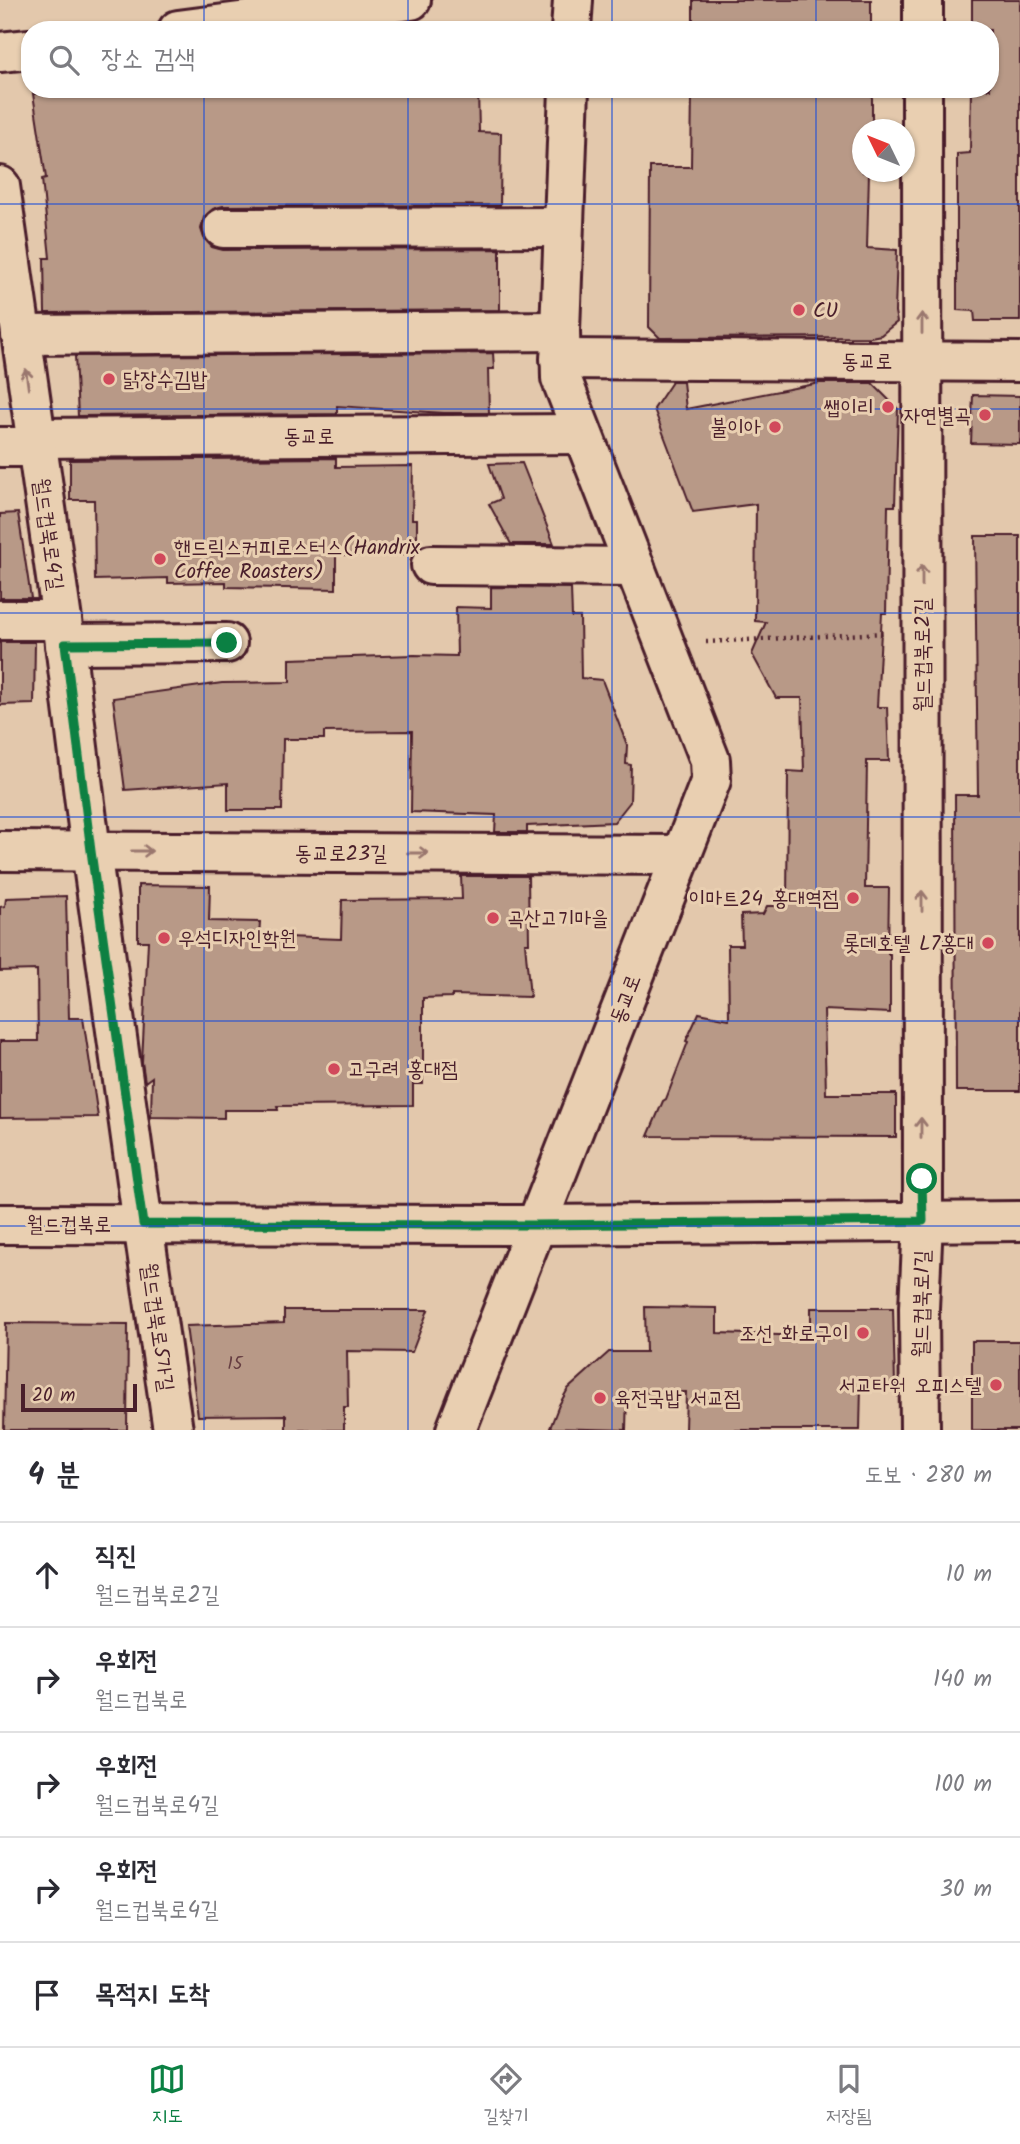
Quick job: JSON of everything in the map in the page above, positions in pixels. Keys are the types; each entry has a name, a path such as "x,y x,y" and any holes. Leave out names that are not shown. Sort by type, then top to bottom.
{"street":[{"path":"248,21 411,0"},
{"path":"572,21 573,0"},
{"path":"922,21 923,0"},
{"path":"0,52 21,50"},
{"name":"동교로","path":"456,1430 711,780 710,760 561,379 563,227 569,98"},
{"name":"월드컵북로2길","path":"922,98 923,1221"},
{"name":"월드컵북로4길","path":"0,186 21,335 24,444 64,632 91,851 143,1224"},
{"path":"223,228 563,227"},
{"name":"동교로","path":"21,335 560,345 922,361 1020,362"},
{"name":"동교로","path":"24,444 582,434"},
{"path":"431,565 635,567"},
{"name":"월드컵북로4길","path":"0,620 64,632 227,643"},
{"name":"동교로23길","path":"0,851 681,855"},
{"name":"월드컵북로1길","path":"920,1430 919,1308 923,1221"},
{"name":"월드컵북로","path":"0,1224 1020,1222"},
{"name":"월드컵북로5가길","path":"143,1224 173,1430"}],"path":[{"path":"666,644 922,631"}],"building":[{"path":"693,0 871,0 871,21 693,21"},
{"path":"972,0 1020,0 1020,321 975,321 974,311 957,310 957,154 970,153 971,98 999,98 999,21 972,21"},
{"path":"34,98 478,98 479,132 501,133 500,205 223,206 213,209 204,217 201,229 204,238 212,247 223,250 500,249 500,310 45,313 44,258 50,258 42,179 46,178"},
{"path":"692,98 872,98 872,119 852,119 852,182 869,182 867,248 897,250 897,322 881,335 871,337 660,338 649,327 650,167 691,167"},
{"path":"493,353 494,369 488,369 489,413 337,406 337,414 78,416 75,356"},
{"path":"672,382 683,382 686,409 820,383 872,383 898,409 895,506 888,506 886,613 882,613 877,707 887,707 889,761 867,761 865,888 889,888 890,1013 824,1010 826,1094 896,1094 896,1137 648,1136 666,1099 688,1042 686,1041 699,1013 729,1019 728,945 742,945 741,915 763,914 767,906 787,906 788,771 804,772 802,698 776,698 752,654 766,622 755,621 756,504 693,512 654,409"},
{"path":"973,395 1020,396 1020,444 971,443"},
{"path":"336,458 336,467 413,466 412,519 417,519 417,549 412,554 336,555 336,589 226,587 226,582 168,583 168,578 95,580 94,500 70,500 70,460"},
{"path":"522,463 554,544 511,544 489,504 501,499 489,464"},
{"path":"18,513 31,598 0,598 0,514"},
{"name":"롯데호텔 L7홍대","path":"975,536 1020,536 1020,1091 956,1091 955,795 978,795"},
{"path":"491,587 571,588 572,617 580,617 581,678 602,680 627,745 626,764 631,765 630,802 614,822 527,826 527,832 495,832 496,815 411,812 412,731 324,732 324,739 283,739 282,810 228,810 228,783 125,790 113,698 222,683 290,682 290,659 457,656 456,607 491,608"},
{"path":"0,642 35,642 34,704 0,705"},
{"path":"461,876 528,876 529,943 525,943 530,997 452,995 423,998 423,1084 413,1084 413,1105 277,1106 278,1110 224,1110 224,1118 151,1117 152,1077 145,1082 142,1062 148,941 138,941 138,885 210,886 209,921 260,922 259,936 341,939 342,900 462,899"},
{"path":"66,896 69,1018 83,1018 98,1117 0,1118 0,1041 38,1041 37,970 0,971 0,907 5,906 6,898"},
{"path":"645,1307 717,1308 717,1333 811,1336 811,1308 893,1308 895,1385 861,1385 860,1430 685,1430 686,1392 627,1393 626,1430 550,1428 568,1389 609,1352 646,1352"},
{"path":"284,1310 428,1310 412,1352 347,1351 348,1407 344,1407 344,1430 286,1430 286,1415 198,1416 186,1326 284,1323"},
{"path":"6,1323 128,1324 127,1430 4,1430"},
{"name":"서교타워 오피스텔","path":"972,1341 1020,1341 1020,1430 972,1430"}],"place":[{"name":"CU","path":"799,310"},
{"name":"닭장수김밥","path":"109,379"},
{"name":"쌥이리","path":"888,407"},
{"name":"자연별곡","path":"985,415"},
{"name":"불이아","path":"775,427"},
{"name":"핸드릭스커피로스터스(Handrix Coffee Roasters)","path":"160,559"},
{"name":"이마트24 홍대역점","path":"853,898"},
{"name":"곡산고기마을","path":"493,918"},
{"name":"우석디자인학원","path":"164,938"},
{"name":"롯데호텔 L7홍대","path":"988,943"},
{"name":"고구려 홍대점","path":"334,1069"},
{"name":"조선 화로구이","path":"863,1333"},
{"name":"서교타워 오피스텔","path":"996,1385"},
{"name":"육전국밥 서교점","path":"600,1398"}],"route":[{"path":"227,643 65,644 143,1224 537,1225 923,1221 922,1179"}]}
